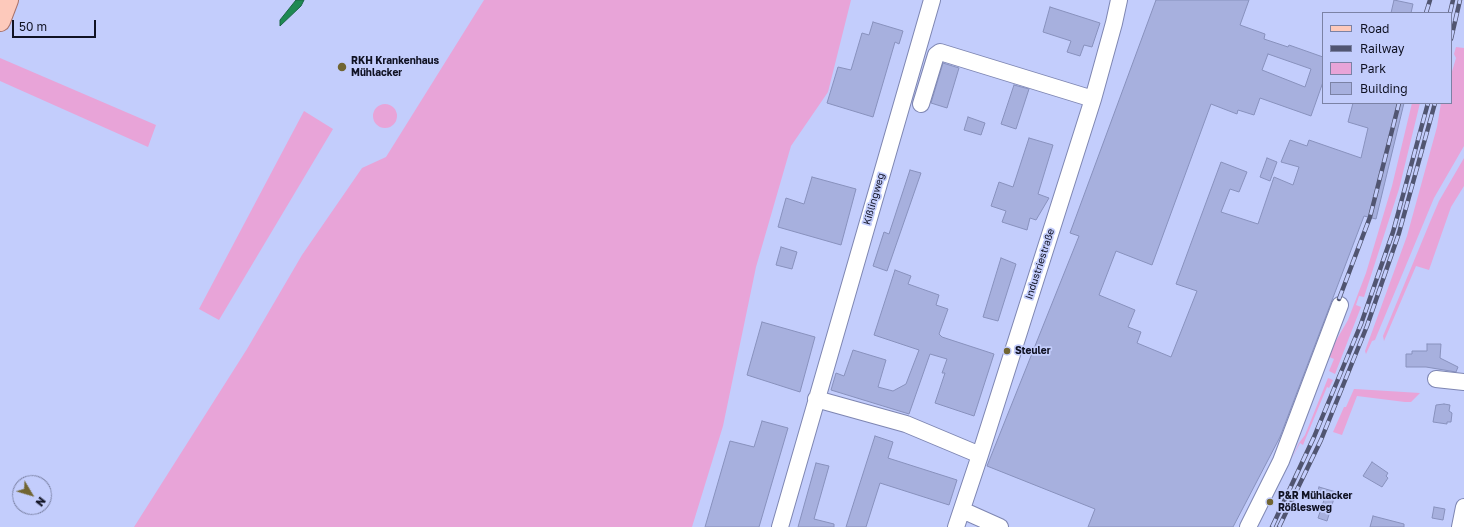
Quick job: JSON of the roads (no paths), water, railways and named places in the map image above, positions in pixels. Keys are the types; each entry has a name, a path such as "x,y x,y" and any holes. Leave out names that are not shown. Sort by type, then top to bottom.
{"main road":[{"path":"0,21 8,0"}],"street":[{"name":"Kißlingweg","path":"780,527 932,0"},
{"name":"Industriestraße","path":"956,527 1093,99 1119,0"},
{"path":"921,104 936,55 940,52 1093,99"},
{"path":"1248,527 1281,461 1340,305"},
{"path":"1436,379 1464,382"},
{"path":"816,398 906,424 980,455"},
{"path":"1460,527 1464,506"},
{"path":"962,510 1000,527"}],"railway":[{"path":"1426,12 1430,0"},
{"path":"1450,12 1453,0"},
{"path":"1452,35 1460,0"},
{"path":"1339,299 1370,217 1399,104"},
{"path":"1272,527 1314,437 1361,324 1393,232 1428,104"},
{"path":"1279,527 1321,440 1367,326 1399,233 1435,104"}],"place":[{"name":"RKH Krankenhaus Mühlacker","path":"342,67"},
{"name":"Steuler","path":"1007,351"},
{"name":"P&R Mühlacker Rößlesweg","path":"1270,502"}]}
